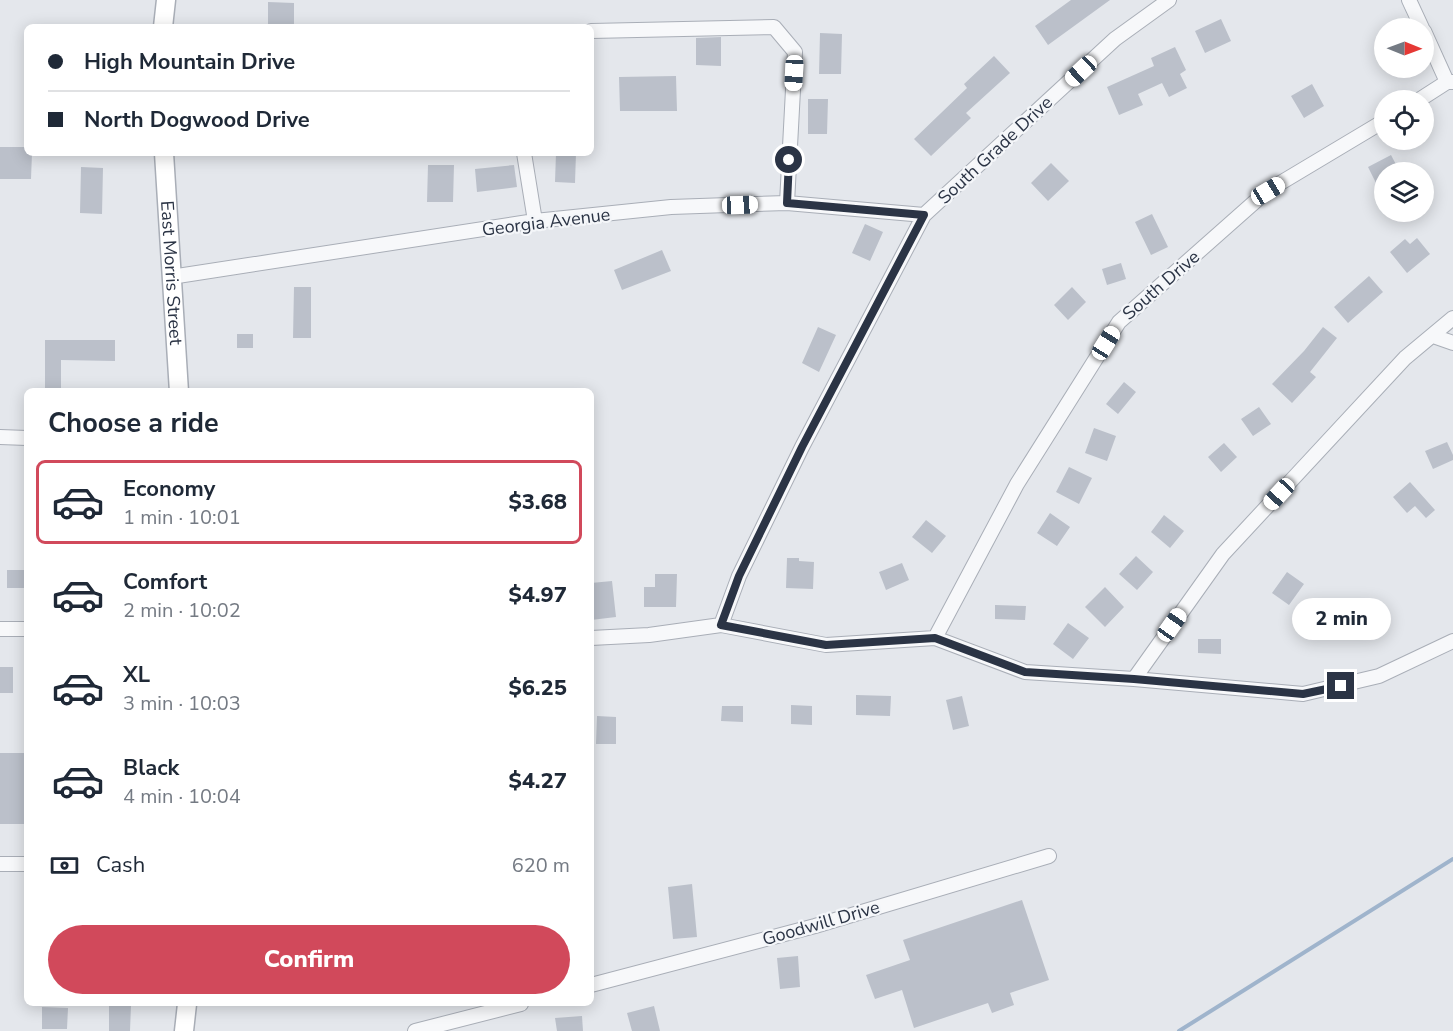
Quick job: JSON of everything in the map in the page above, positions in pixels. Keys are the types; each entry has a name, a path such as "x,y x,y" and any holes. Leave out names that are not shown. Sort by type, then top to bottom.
{"main road":[{"path":"163,24 166,0"},
{"name":"East Morris Street","path":"164,156 179,388"},
{"path":"184,1031 187,1006"}],"street":[{"name":"South Grade Drive","path":"721,625 739,576 802,447 924,215 1115,39 1169,0"},
{"path":"1409,0 1417,18"},
{"path":"594,31 774,27 795,52 787,203"},
{"path":"1434,51 1450,82 1434,91"},
{"name":"South Drive","path":"935,638 1017,484 1119,322 1268,191 1374,128"},
{"path":"524,156 535,221"},
{"name":"Georgia Avenue","path":"171,278 535,221 671,207 787,203 924,215"},
{"path":"1134,679 1223,554 1405,358 1453,318"},
{"path":"1433,336 1453,343"},
{"path":"0,437 24,438"},
{"path":"594,638 650,635 721,625 826,645 935,638 1025,672 1303,694 1379,676 1453,641"},
{"path":"0,629 24,629"},
{"name":"Goodwill Drive","path":"594,984 815,926 1049,856"},
{"path":"0,864 24,864"},
{"path":"415,1031 513,1006"}],"building":[{"path":"1071,0 1110,0 1048,45 1035,26"},
{"path":"268,2 294,3 294,24 268,24"},
{"path":"1221,19 1231,41 1205,53 1195,31"},
{"path":"820,33 842,34 841,74 819,74"},
{"path":"721,37 721,66 696,65 696,38"},
{"path":"1175,47 1186,70 1180,74 1187,88 1169,97 1162,83 1138,94 1143,105 1119,115 1107,87 1154,66 1151,58"},
{"path":"994,56 1010,73 966,113 971,118 931,156 914,139 967,88 964,84"},
{"path":"676,76 677,111 620,111 619,77"},
{"path":"1312,84 1324,106 1304,118 1291,96"},
{"path":"808,99 828,99 827,134 808,134"},
{"path":"0,147 24,147 24,156 32,156 31,179 0,179"},
{"path":"1391,155 1395,162 1378,162"},
{"path":"556,156 576,156 575,183 555,182"},
{"path":"1051,163 1069,181 1048,201 1031,183"},
{"path":"1374,164 1374,179 1368,167"},
{"path":"428,165 454,165 453,202 427,202"},
{"path":"514,165 517,187 477,192 475,169"},
{"path":"81,167 103,168 102,214 80,213"},
{"path":"1152,214 1168,247 1151,255 1135,222"},
{"path":"865,224 883,232 870,261 852,253"},
{"path":"1417,238 1430,254 1407,273 1390,252 1405,239 1410,244"},
{"path":"662,250 671,271 622,290 614,270"},
{"path":"1121,263 1126,279 1107,285 1102,269"},
{"path":"1369,276 1383,292 1348,323 1334,307"},
{"path":"294,287 311,287 311,338 293,338"},
{"path":"1072,287 1086,302 1068,320 1054,305"},
{"path":"818,327 836,335 819,372 802,363"},
{"path":"1323,327 1337,338 1310,372 1316,377 1292,403 1272,384 1304,351"},
{"path":"237,334 253,334 253,348 237,348"},
{"path":"45,340 115,340 115,361 61,360 61,388 45,388"},
{"path":"1124,382 1136,392 1118,414 1106,404"},
{"path":"1259,407 1271,424 1253,436 1241,419"},
{"path":"1094,428 1116,436 1107,461 1085,453"},
{"path":"1447,442 1453,460 1433,469 1425,451"},
{"path":"1224,443 1237,457 1221,472 1208,457"},
{"path":"1069,467 1092,478 1079,504 1056,492"},
{"path":"1410,482 1435,510 1426,518 1415,506 1407,513 1393,497"},
{"path":"1050,513 1070,527 1057,546 1037,533"},
{"path":"1164,515 1184,531 1170,548 1151,532"},
{"path":"926,520 946,536 932,553 912,537"},
{"path":"1136,556 1153,572 1137,590 1119,574"},
{"path":"787,558 814,562 813,589 786,588"},
{"path":"902,563 909,580 886,590 879,572"},
{"path":"7,570 24,570 24,588 7,588"},
{"path":"1287,572 1304,584 1289,605 1272,593"},
{"path":"655,574 677,574 676,607 644,607 644,587 655,587"},
{"path":"612,581 616,617 594,620 594,583"},
{"path":"1105,587 1124,607 1105,627 1085,607"},
{"path":"995,605 1026,606 1025,620 995,619"},
{"path":"1068,623 1089,638 1073,659 1053,644"},
{"path":"1198,639 1221,639 1221,654 1198,653"},
{"path":"0,667 13,667 13,693 0,693"},
{"path":"856,695 891,696 890,716 856,715"},
{"path":"962,696 969,726 953,730 946,700"},
{"path":"791,705 812,706 812,725 791,724"},
{"path":"722,706 743,706 743,722 721,721"},
{"path":"597,716 616,717 616,744 596,744"},
{"path":"0,753 24,753 24,824 0,824"},
{"path":"692,884 697,937 673,939 668,887"},
{"path":"1022,900 1049,980 1010,993 1014,1005 992,1013 988,1003 914,1028 902,990 875,999 866,975 910,960 903,940"},
{"path":"798,956 800,987 780,989 777,958"},
{"path":"109,1006 131,1006 130,1031 109,1031"},
{"path":"654,1006 660,1031 632,1031 627,1013"},
{"path":"42,1007 68,1008 67,1029 42,1029"},
{"path":"582,1016 583,1031 557,1031 555,1018"}],"waterway":[{"path":"1179,1031 1453,859"}],"route":[{"path":"789,160 787,203 924,215 802,447 739,576 721,625 826,645 935,638 1025,672 1303,694 1341,686"}]}
